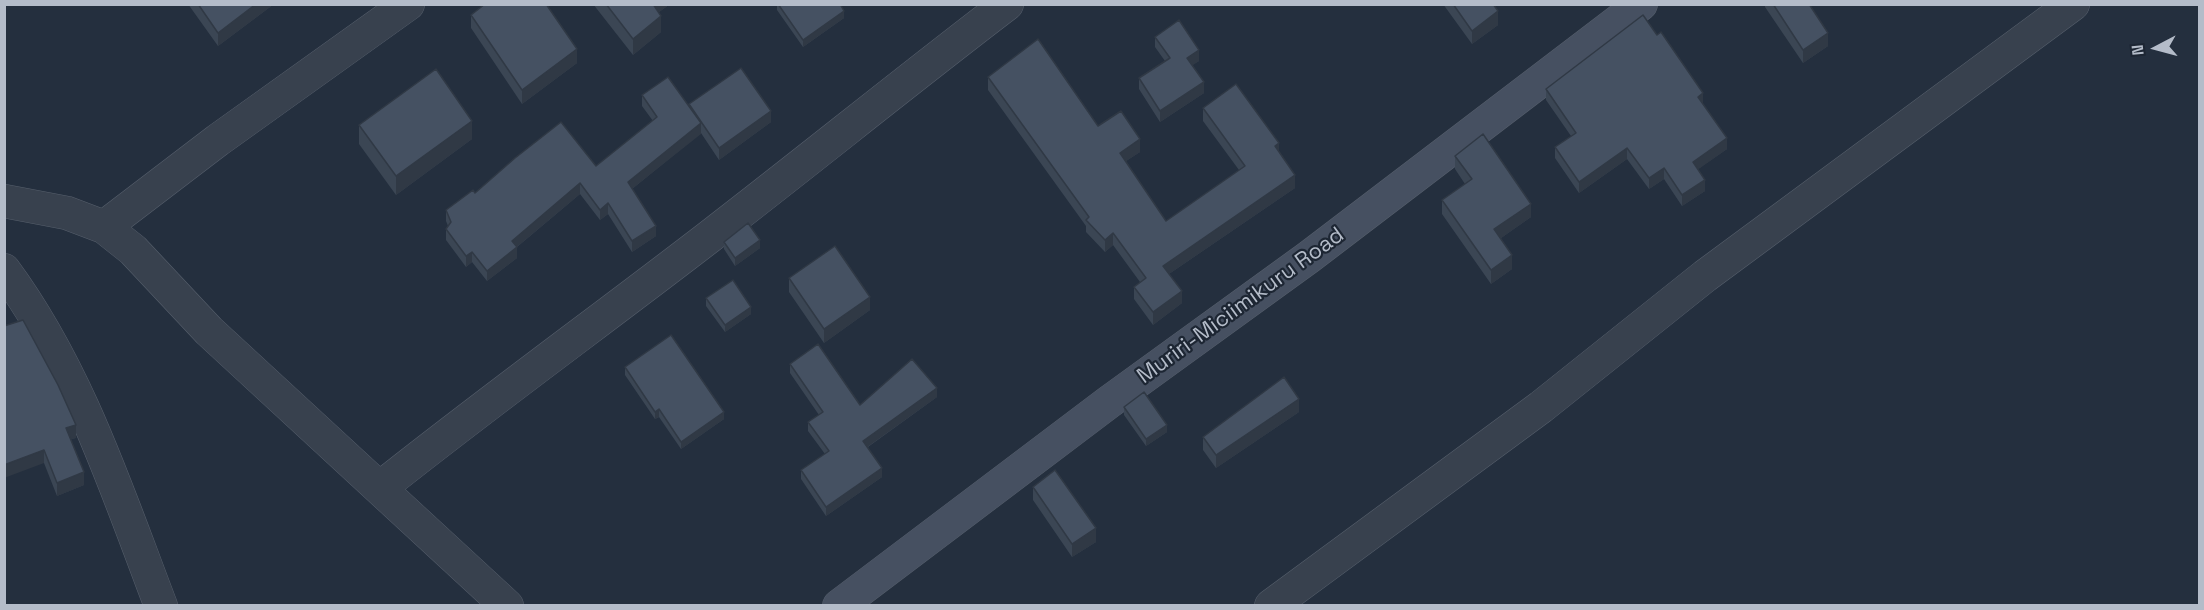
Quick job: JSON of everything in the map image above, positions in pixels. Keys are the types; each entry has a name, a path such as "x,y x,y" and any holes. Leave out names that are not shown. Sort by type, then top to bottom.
{"street":[{"path":"104,227 218,140 408,4"},
{"path":"380,488 491,400 585,332 702,242 1006,4"},
{"name":"Muriri-Miciimikuru Road","path":"839,606 1109,402 1309,257 1641,4"},
{"path":"1271,606 1541,406 1705,276 2073,4"},
{"path":"4,201 67,213 104,227 133,250 209,331 507,606"},
{"path":"4,270 40,323 63,363 89,421 162,606"}],"building":[{"path":"198,4 256,4 218,33"},
{"path":"485,4 546,4 577,49 522,90 471,15"},
{"path":"606,4 653,4 661,16 633,39"},
{"path":"778,4 840,4 844,11 803,40"},
{"path":"1453,4 1493,4 1498,11 1472,31"},
{"path":"1773,4 1809,4 1828,33 1803,50"},
{"path":"1643,15 1657,35 1661,32 1703,93 1698,97 1727,138 1693,162 1705,180 1682,195 1664,168 1649,178 1627,148 1579,182 1555,147 1576,133 1546,89"},
{"path":"1179,20 1199,50 1187,58 1204,82 1160,111 1139,78 1170,58 1155,37"},
{"path":"1038,39 1098,126 1121,111 1140,139 1120,153 1166,221 1245,166 1203,108 1236,84 1279,143 1275,146 1295,175 1163,266 1182,291 1153,312 1134,287 1146,278 1113,233 1105,240 1086,220 1089,217 988,77"},
{"path":"741,68 771,111 719,148 689,104"},
{"path":"436,69 472,121 396,176 359,125"},
{"path":"668,77 701,123 628,182 656,226 632,241 608,203 600,210 580,183 512,241 517,247 487,271 472,252 466,256 446,229 451,222 446,210 473,190 475,193 561,122 596,166 657,117 642,95"},
{"path":"1483,134 1531,204 1494,229 1512,255 1491,270 1442,200 1472,179 1455,156"},
{"path":"748,223 760,240 735,258 724,242"},
{"path":"835,246 870,297 824,329 789,278"},
{"path":"733,280 751,307 725,325 706,298"},
{"path":"23,320 58,385 76,425 66,428 84,472 57,483 44,450 4,465 4,326"},
{"path":"671,335 724,412 681,442 659,409 655,412 625,367"},
{"path":"818,344 860,405 912,359 937,388 863,441 882,468 826,507 801,470 829,451 808,422 823,412 790,364"},
{"path":"1284,377 1299,399 1216,455 1203,437"},
{"path":"1144,392 1167,425 1146,439 1124,407"},
{"path":"1055,470 1096,528 1072,544 1033,487"}]}
